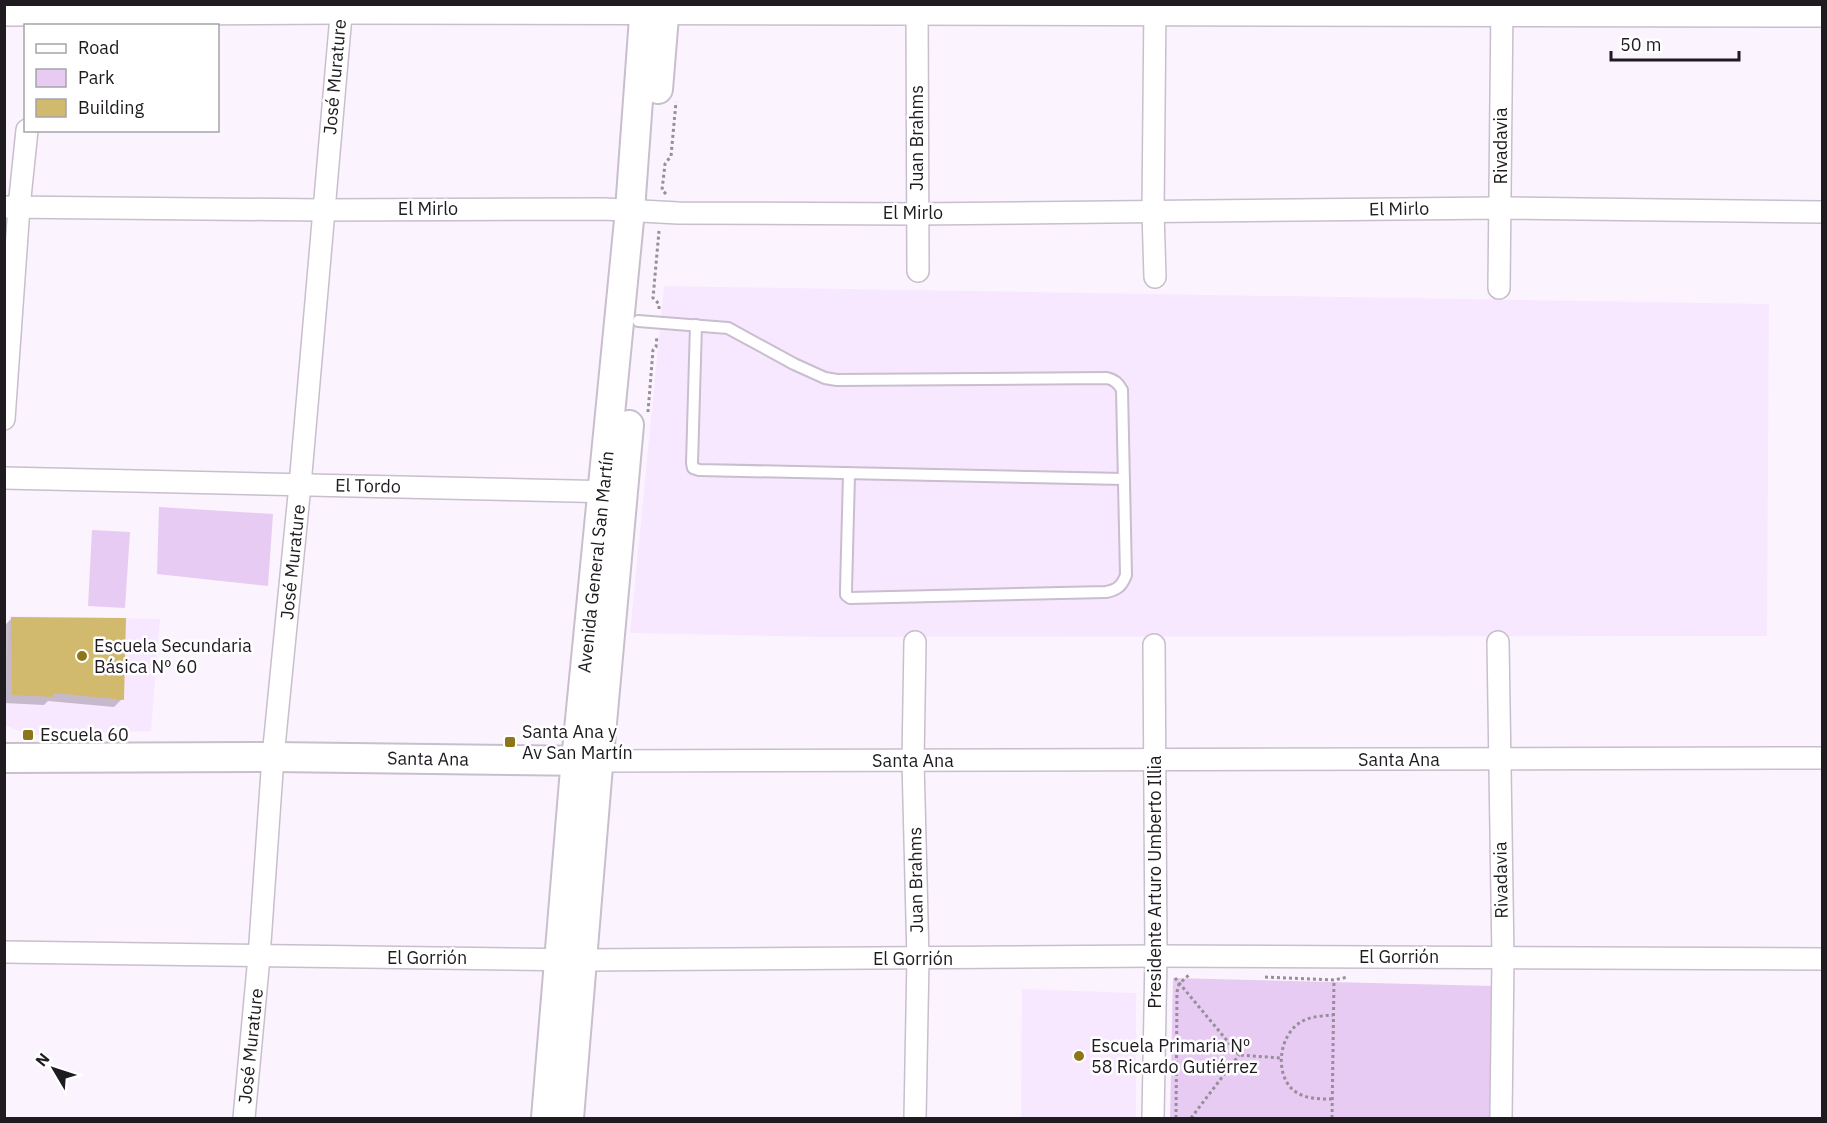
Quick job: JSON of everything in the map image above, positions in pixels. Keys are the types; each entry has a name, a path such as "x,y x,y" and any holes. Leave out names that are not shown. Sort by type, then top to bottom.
{"main road":[{"name":"Avenida General San Martín","path":"569,1119 571,960 654,9"},
{"name":"Santa Ana","path":"4,758 273,757 587,762"},
{"name":"Avenida General San Martín","path":"546,1119 571,960"}],"street":[{"path":"4,15 341,9 654,9 1502,10 1822,16"},
{"name":"José Murature","path":"244,1119 259,957 273,757 300,485 341,9"},
{"name":"Juan Brahms","path":"917,10 918,271"},
{"path":"1155,10 1153,212 1155,276"},
{"name":"Rivadavia","path":"1499,288 1502,10"},
{"path":"4,419 12,207 27,132"},
{"name":"El Mirlo","path":"12,207 916,214 1501,208 1822,212"},
{"name":"El Tordo","path":"4,478 613,492"},
{"name":"Juan Brahms","path":"915,642 913,760 918,959 915,1119"},
{"name":"Rivadavia","path":"1498,642 1503,957 1500,1119"},
{"name":"Presidente Arturo Umberto Illia","path":"1153,1119 1156,956 1154,645"},
{"name":"Santa Ana","path":"587,762 1822,758"},
{"name":"El Gorrión","path":"4,952 571,960 1156,956 1822,960"}],"lane":[{"path":"628,321 728,328 794,364 825,378 837,380 1084,378 1114,380 1122,390 1126,575 1122,584 1106,592 850,598 846,595 849,474"},
{"path":"696,326 693,468 849,474 1124,479"}],"path":[{"path":"1156,956 1239,1055 1281,1058"},
{"path":"1176,1119 1177,992 1179,984 1188,975 1199,976"},
{"path":"1257,977 1334,980 1358,977"},
{"path":"1332,1119 1334,980"},
{"path":"1332,1099 1315,1099 1292,1088 1282,1071 1281,1058 1285,1040 1291,1030 1302,1021 1333,1015"},
{"path":"1191,1119 1239,1055"}],"shaded area":[{"path":"664,286 1769,304 1767,636 817,637 630,633"},
{"name":"Escuela Secundaria Básica Nº 60","path":"9,616 160,619 151,731 28,735 5,725"},
{"name":"Escuela Primaria Nº 58 Ricardo Gutiérrez","path":"1022,989 1136,993 1136,1118 1021,1118"}],"green space":[{"path":"159,507 273,514 268,586 157,574"},
{"path":"92,530 130,532 125,608 88,606"},
{"path":"1173,978 1494,986 1492,1118 1170,1118"}],"building":[{"path":"11,617 126,618 124,700 54,693 53,697 12,695"}],"place":[{"name":"Escuela Secundaria Básica Nº 60","path":"82,656"},
{"name":"Escuela 60","path":"28,735"},
{"name":"Santa Ana y Av San Martín","path":"510,742"},
{"name":"Escuela Primaria Nº 58 Ricardo Gutiérrez","path":"1079,1056"}]}
